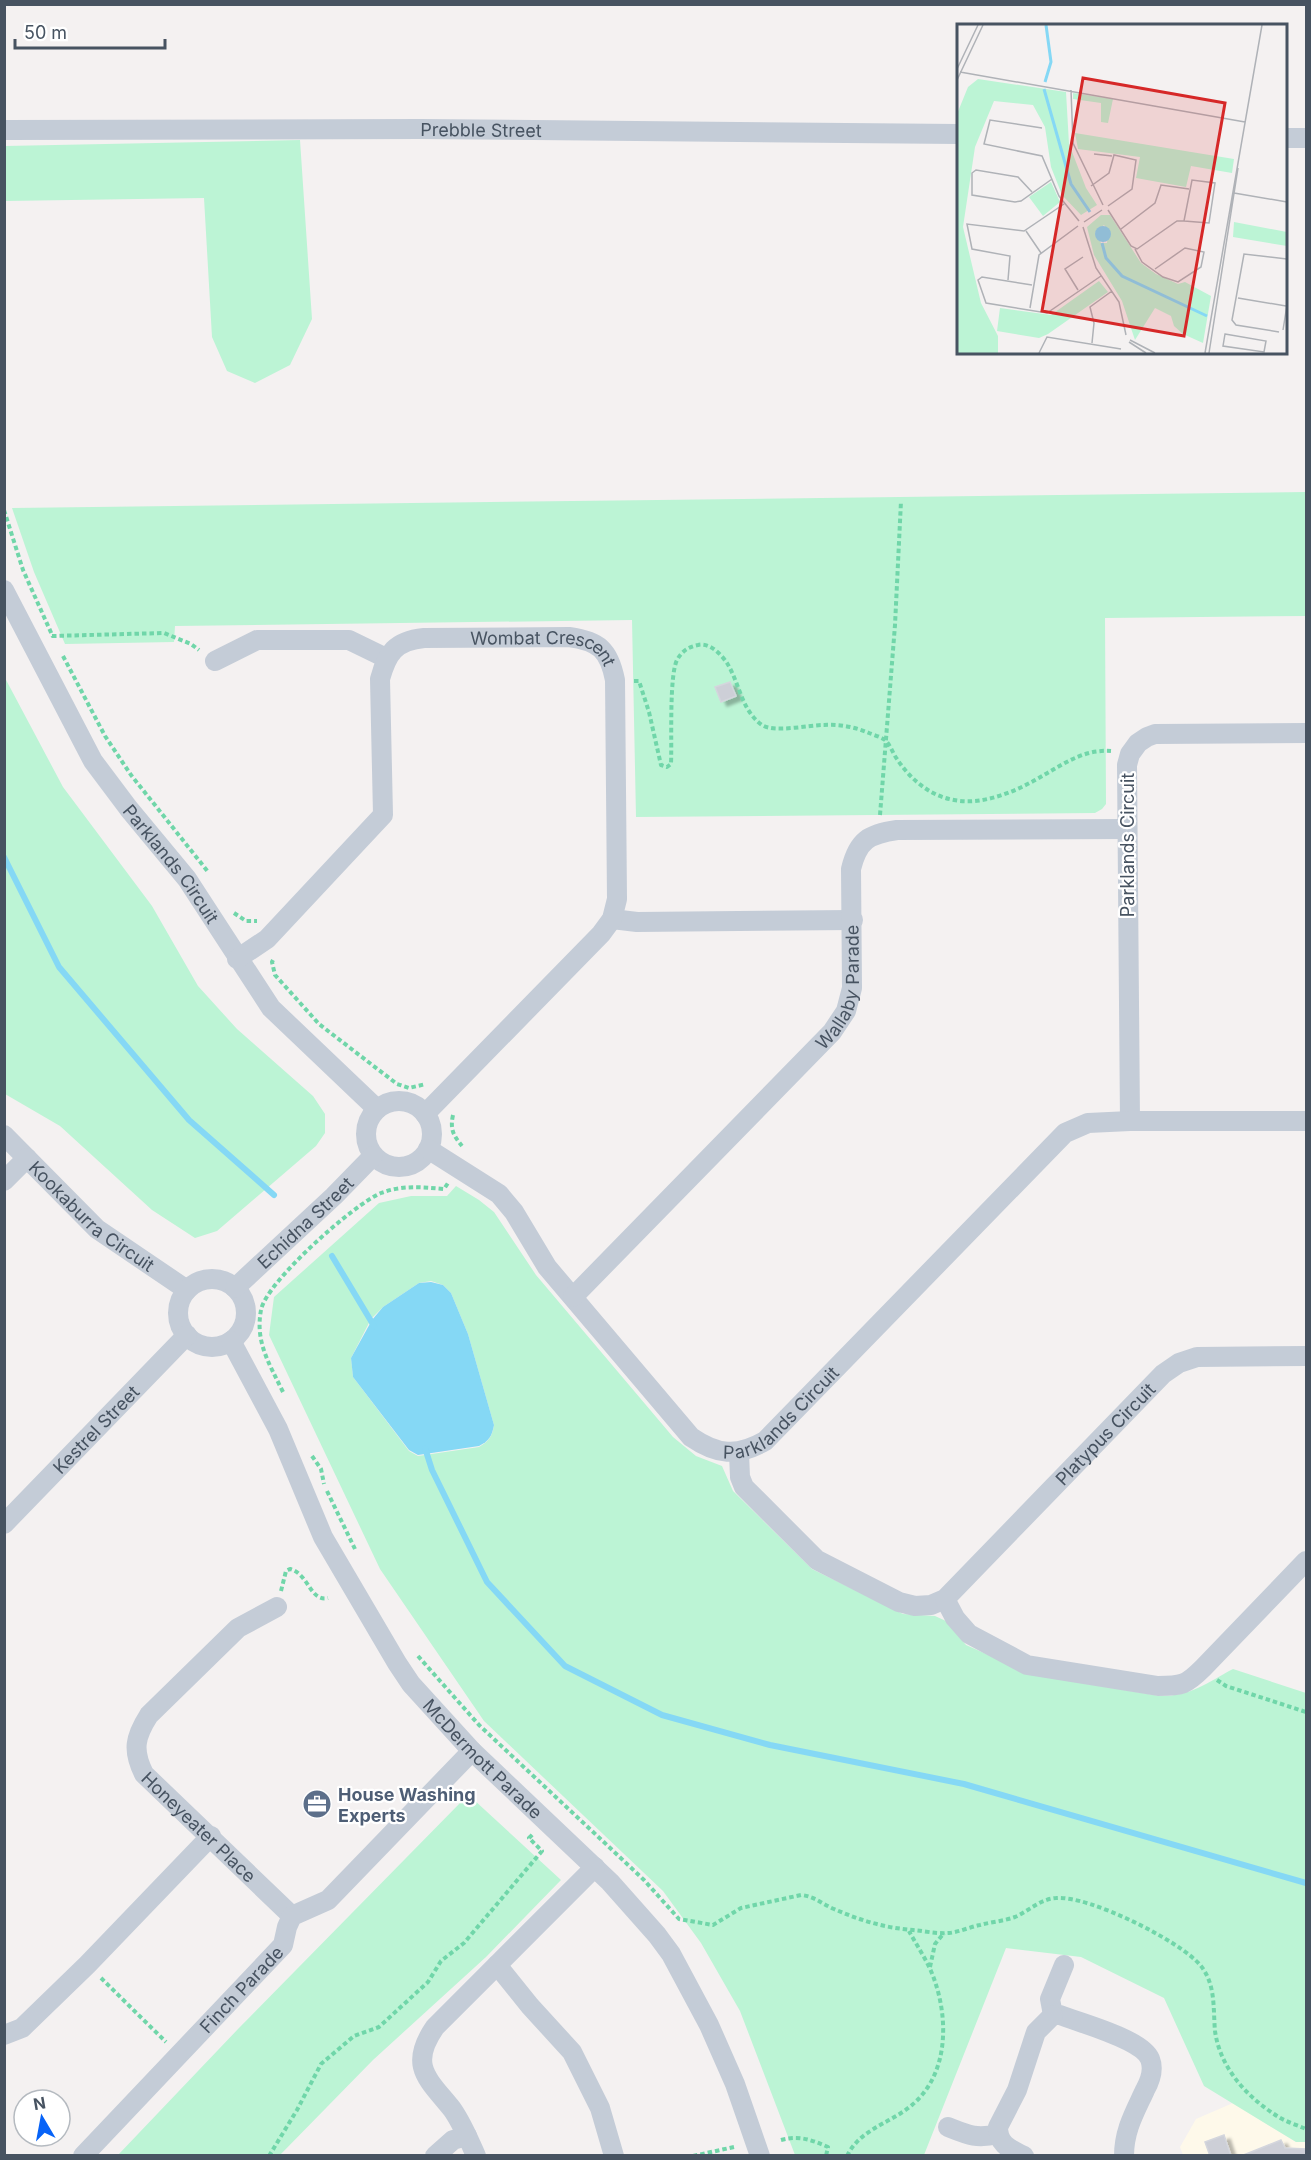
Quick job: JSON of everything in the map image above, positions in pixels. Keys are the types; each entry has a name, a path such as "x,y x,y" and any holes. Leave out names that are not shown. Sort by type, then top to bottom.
{"street":[{"name":"Prebble Street","path":"4,130 420,129 957,134"},
{"path":"1287,138 1306,138"},
{"name":"Parklands Circuit","path":"4,590 93,761 187,879 271,1008 377,1109"},
{"name":"Wombat Crescent","path":"386,658 396,648 410,640 568,637 588,640 605,652 615,680 616,899 612,919"},
{"path":"214,661 257,640 349,640 386,658 380,680 383,815 267,939 237,958"},
{"name":"Parklands Circuit","path":"1130,1121 1126,828 1127,765 1130,754 1138,743 1147,736 1155,734 1306,733"},
{"path":"880,832 1126,828"},
{"name":"Wallaby Parade","path":"573,1296 832,1032 846,1011 852,988 851,869 854,855 869,837 880,832"},
{"path":"425,1114 601,934 612,919 637,922 853,920"},
{"path":"397,1101 407,1102 425,1114 432,1131 428,1149 422,1158 413,1164 392,1167 373,1156 368,1147 366,1127 370,1117 377,1109 397,1101"},
{"name":"Parklands Circuit","path":"428,1149 499,1194 514,1212 546,1267 691,1437 705,1447 721,1452 739,1453 765,1441 1065,1133 1088,1123 1306,1121"},
{"name":"Kookaburra Circuit","path":"4,1135 97,1229 187,1290"},
{"name":"Echidna Street","path":"235,1288 334,1196 373,1156"},
{"path":"4,1181 27,1158"},
{"path":"202,1280 228,1282 245,1302 243,1328 231,1341 213,1347 203,1345 187,1335 181,1327 179,1308 187,1290 202,1280"},
{"name":"Kestrel Street","path":"4,1524 187,1335"},
{"name":"McDermott Parade","path":"231,1341 278,1429 323,1537 352,1589 411,1684 472,1751 595,1867 657,1935 671,1954 709,2025 735,2084 760,2156"},
{"name":"Platypus Circuit","path":"945,1599 1163,1374 1197,1357 1306,1356"},
{"path":"739,1453 740,1477 744,1486 817,1560 899,1602 915,1606 930,1605 945,1599 969,1635 1027,1665 1158,1686 1188,1683 1306,1561"},
{"name":"Honeyeater Place","path":"277,1607 238,1628 149,1715 139,1730 136,1745 137,1761 144,1774 292,1916"},
{"path":"292,1916 328,1900 472,1751"},
{"path":"4,2035 22,2028 87,1965 210,1836"},
{"path":"476,2156 453,2111 429,2083 423,2055 425,2042 435,2027 595,1867"},
{"name":"Finch Parade","path":"83,2156 283,1945 286,1927 292,1916"},
{"path":"497,1965 572,2052 600,2108 614,2156"},
{"path":"1053,2015 1049,2006 1050,1999 1064,1965"},
{"path":"1024,2156 1006,2147 998,2134 1002,2117 1017,2090 1036,2032 1053,2015 1060,2015 1133,2043 1146,2052 1150,2058 1151,2076 1128,2126 1124,2140 1124,2156"},
{"path":"948,2127 973,2136 998,2134"},
{"path":"435,2156 453,2140 467,2136"}],"path":[{"path":"880,832 901,501"},
{"path":"4,510 23,570 52,636 105,736 124,766 202,862 213,880"},
{"path":"52,636 164,633 191,644 214,661"},
{"path":"615,680 639,681 649,712 661,765 666,767 671,764 673,677 676,662 683,651 702,644 710,647 726,662 749,713 766,728 827,724 848,726 887,741 902,766 920,786 955,801 976,801 999,796 1023,787 1079,756 1108,751 1130,754"},
{"path":"230,906 235,914 246,921 259,922 267,939 278,953 272,962 275,975 319,1024 397,1084 409,1088 431,1082 457,1106 453,1116 453,1135 469,1154 444,1189 413,1186 399,1188 380,1193 357,1206 282,1275 261,1307 259,1328 260,1344 284,1395"},
{"path":"308,1447 321,1469 324,1483 358,1555"},
{"path":"277,1607 286,1571 290,1569 305,1578 316,1597 328,1598"},
{"path":"416,1654 478,1725 644,1880 679,1919 713,1925 741,1908 801,1895 810,1896 830,1908 861,1920 909,1930 944,1932 1013,1918 1040,1902 1058,1898 1104,1908 1167,1940 1193,1958 1207,1974 1213,1995 1215,2033 1229,2072 1249,2095 1279,2117 1306,2129"},
{"path":"1203,1668 1226,1686 1306,1712"},
{"path":"269,2156 321,2064 354,2036 379,2026 428,1982 441,1961 464,1943 542,1851 529,1838 562,1802"},
{"path":"847,2156 851,2147 876,2126 912,2104 934,2077 943,2044 943,2019 930,1967 909,1930"},
{"path":"930,1967 934,1944 944,1932"},
{"path":"87,1965 179,2055"},
{"path":"781,2140 791,2138 810,2140 828,2147 826,2156"},
{"path":"693,2156 734,2147"}],"shaded area":[{"path":"1233,2103 1296,2142 1306,2142 1306,2155 1183,2155 1180,2147 1196,2119"}],"green space":[{"path":"300,140 312,319 290,365 255,383 227,371 212,337 204,198 5,201 5,146"},
{"path":"1306,492 1306,616 1105,618 1106,804 1095,813 636,817 632,620 175,626 174,642 65,644 34,572 12,508"},
{"path":"5,678 63,787 152,906 198,986 237,1029 313,1096 325,1114 325,1133 316,1146 217,1231 195,1238 152,1210 60,1126 5,1094"},
{"path":"456,1186 494,1212 536,1275 673,1437 696,1456 722,1466 733,1491 812,1569 903,1614 935,1616 946,1621 966,1645 1034,1675 1160,1696 1190,1691 1233,1669 1306,1693 1306,2142 1296,2142 1204,2086 1164,1998 1081,1957 1006,1948 924,2155 795,2155 740,2011 701,1943 663,1891 484,1721 380,1569 269,1335 274,1297 379,1203 411,1196 447,1196","holes":["431,1281 443,1285 451,1293 468,1334 494,1425 490,1438 479,1447 418,1456 409,1451 353,1377 351,1358 371,1319 383,1307 419,1283"]},
{"path":"473,1799 561,1880 486,1957 373,2060 280,2155 118,2155 461,1802"}],"water":[{"path":"431,1282 443,1285 451,1293 468,1334 494,1425 490,1438 479,1446 418,1455 409,1450 353,1377 351,1358 372,1320 383,1307 419,1283"}],"building":[{"path":"730,682 736,696 721,702 715,687"},
{"path":"1224,2135 1231,2156 1210,2156 1205,2142"},
{"path":"1281,2140 1285,2148 1306,2149 1306,2156 1241,2156"}],"waterway":[{"path":"4,857 59,967 189,1120 274,1195"},
{"path":"332,1256 374,1326"},
{"path":"425,1448 432,1470 487,1582 565,1666 662,1715 770,1745 964,1784 1306,1883"}],"place":[{"name":"House Washing Experts","path":"317,1804"}]}
